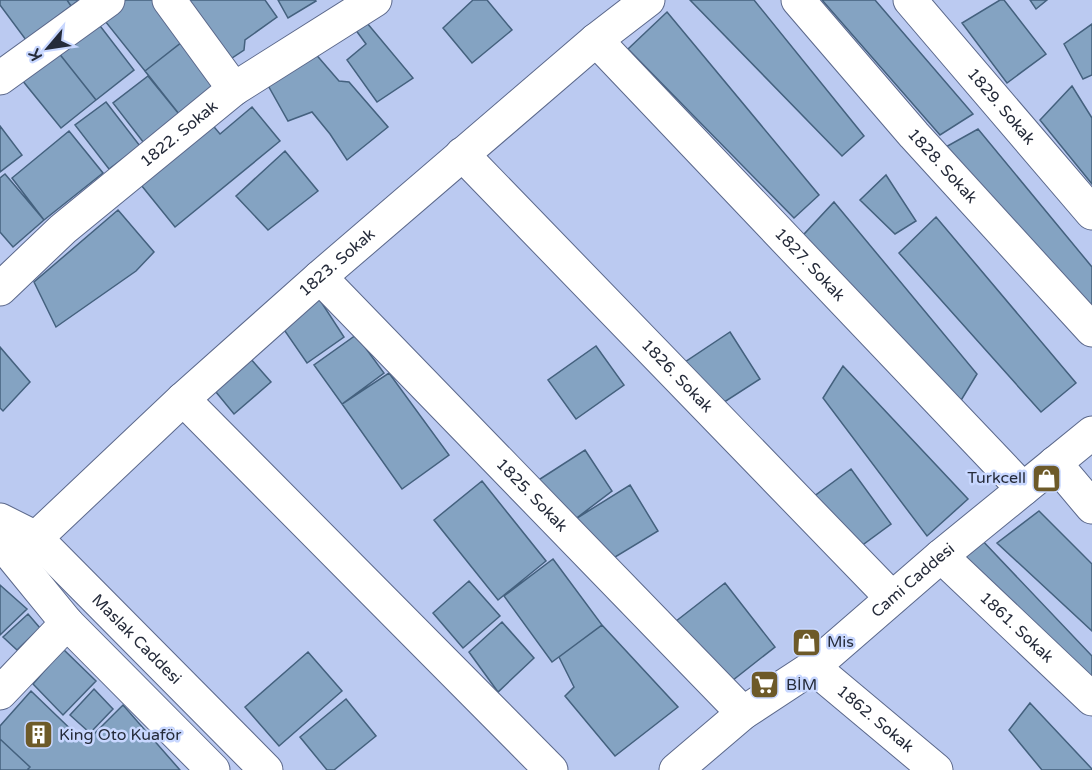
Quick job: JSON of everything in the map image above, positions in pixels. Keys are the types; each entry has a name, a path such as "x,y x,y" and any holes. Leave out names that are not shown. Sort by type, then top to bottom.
{"street":[{"path":"0,78 108,0"},
{"path":"169,0 234,89"},
{"name":"1822. Sokak","path":"0,289 63,229 234,89 375,0"},
{"name":"1823. Sokak","path":"36,538 183,399 320,277 596,40 648,0"},
{"name":"1828. Sokak","path":"798,0 914,135 1092,330"},
{"name":"1829. Sokak","path":"910,0 1092,213"},
{"name":"1827. Sokak","path":"596,40 1023,489"},
{"name":"1826. Sokak","path":"462,154 892,598"},
{"name":"1825. Sokak","path":"320,277 743,713"},
{"path":"183,399 550,770"},
{"name":"Cami Caddesi","path":"679,769 743,713 813,667 941,556 1092,433"},
{"path":"1055,464 1092,507"},
{"name":"Maslak Caddesi","path":"0,520 36,538 266,770"},
{"path":"0,542 67,623 213,770"},
{"name":"1861. Sokak","path":"941,556 1092,699"},
{"path":"0,693 67,623"},
{"name":"1862. Sokak","path":"813,667 936,770"}],"building":[{"path":"0,0 67,0 71,6 26,40 0,5"},
{"path":"67,0 79,0 71,6"},
{"path":"122,0 158,0 187,38 145,71 101,16"},
{"path":"187,0 265,0 277,17 245,40 244,50 229,60"},
{"path":"278,0 315,0 316,1 288,18"},
{"path":"473,0 487,0 512,30 472,63 443,28"},
{"path":"690,0 754,0 864,136 842,156"},
{"path":"822,0 875,0 973,114 940,135"},
{"path":"1000,0 1004,0 1046,54 1007,83 962,23"},
{"path":"1030,0 1047,0 1036,9"},
{"path":"667,12 819,195 794,218 628,49"},
{"path":"94,18 134,70 96,100 58,52"},
{"path":"367,23 413,78 377,102 347,60 366,44 355,29"},
{"path":"1092,24 1092,75 1083,79 1064,44"},
{"path":"187,38 225,85 183,119 145,71"},
{"path":"313,51 339,81 349,82 388,127 347,160 312,112 288,121 265,80"},
{"path":"58,52 96,100 61,128 22,80"},
{"path":"148,76 183,119 147,147 113,103"},
{"path":"1072,86 1092,118 1092,184 1040,120"},
{"path":"106,102 140,146 109,169 75,125"},
{"path":"252,107 280,141 175,227 133,175 205,116 220,134"},
{"path":"0,126 22,155 0,172"},
{"path":"978,129 1092,267 1092,311 944,148"},
{"path":"69,131 103,173 44,220 12,178"},
{"path":"285,151 318,191 268,230 236,196"},
{"path":"5,174 44,220 13,247 0,232 0,178"},
{"path":"886,175 916,221 895,234 860,200"},
{"path":"834,202 977,374 960,402 792,247"},
{"path":"118,210 154,252 136,271 56,327 34,282"},
{"path":"936,217 1076,383 1041,412 899,253"},
{"path":"314,291 344,337 307,363 278,321"},
{"path":"730,332 760,379 712,410 682,364"},
{"path":"356,335 384,373 342,404 314,365"},
{"path":"596,346 624,385 576,419 548,380"},
{"path":"0,347 30,382 3,411 0,408"},
{"path":"243,350 271,382 234,414 207,381"},
{"path":"843,366 968,499 927,536 823,398"},
{"path":"389,373 449,455 402,489 342,404"},
{"path":"585,450 612,491 574,520 537,481"},
{"path":"851,469 891,524 849,555 809,500"},
{"path":"482,481 546,561 498,600 434,520"},
{"path":"630,485 658,531 602,565 574,520"},
{"path":"1039,511 1092,564 1092,631 997,543"},
{"path":"979,537 1092,656 1092,683 958,554"},
{"path":"553,559 602,625 552,662 504,596"},
{"path":"469,581 500,616 463,648 433,613"},
{"path":"725,583 775,647 728,684 671,625"},
{"path":"0,585 27,609 0,635"},
{"path":"28,614 40,628 17,650 3,637"},
{"path":"502,622 534,658 498,692 469,652"},
{"path":"602,625 678,707 615,756 565,696 574,687 559,657"},
{"path":"63,649 96,681 63,715 33,684"},
{"path":"308,652 342,691 279,746 245,707"},
{"path":"94,689 113,709 90,733 70,715"},
{"name":"King Oto Kuaför","path":"31,691 85,743 123,705 180,770 0,770 0,726"},
{"path":"346,699 376,736 334,770 327,770 300,737"},
{"path":"1030,703 1092,770 1042,770 1009,730"},
{"path":"0,739 30,767 27,770 0,770"}],"place":[{"name":"Turkcell","path":"1047,478"},
{"name":"Mis","path":"806,642"},
{"name":"BİM","path":"765,685"},
{"name":"King Oto Kuaför","path":"38,735"}]}
